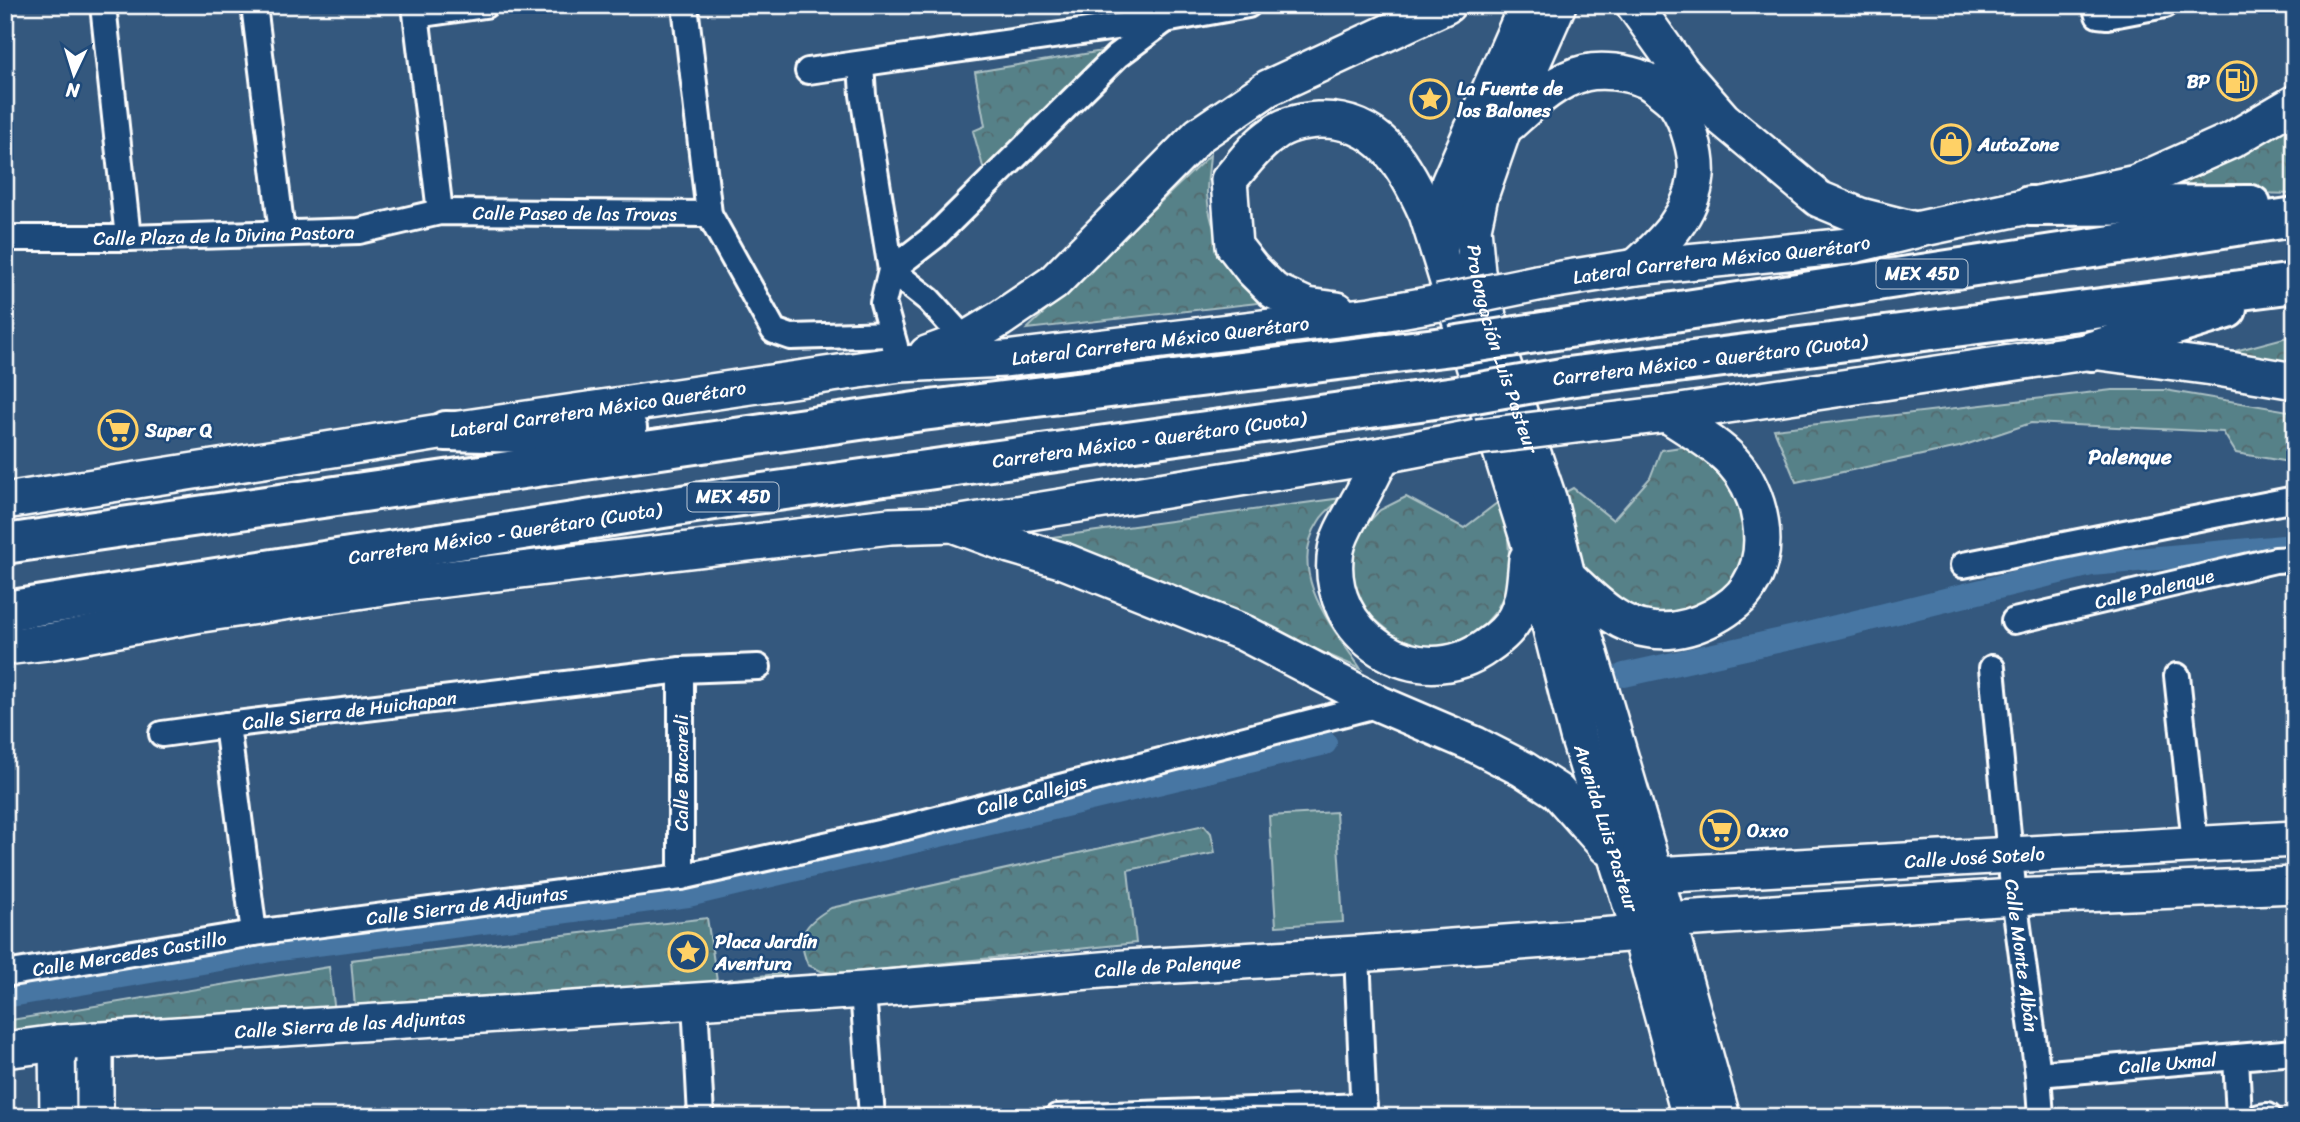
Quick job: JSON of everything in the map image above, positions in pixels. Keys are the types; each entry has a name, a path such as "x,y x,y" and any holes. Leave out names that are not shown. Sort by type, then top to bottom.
{"highway":[{"path":"2029,206 2295,206"},
{"name":"MEX 45D","path":"5,544 922,411 1452,346 2295,217"},
{"path":"2092,351 2184,324 2295,285"},
{"name":"Carretera México - Querétaro (Cuota)","path":"5,611 727,498 1462,395 1568,377 2295,285"},
{"path":"446,431 576,434 754,413 922,411"}],"main road":[{"path":"895,349 965,340 1000,320 1053,283 1199,135 1268,88 1447,5"},
{"name":"Prolongación Luis Pasteur","path":"1527,5 1449,183 1439,249 1528,538"},
{"name":"Prolongación Luis Pasteur","path":"1558,5 1504,127 1480,196 1473,228 1477,272 1492,332 1549,501 1567,576"},
{"path":"1634,5 1681,71 1723,119 1819,200 1860,216 1914,230"},
{"path":"1504,127 1557,84 1585,73 1609,72 1644,79 1676,104 1693,142 1696,176 1687,208 1667,239 1636,267"},
{"name":"Lateral Carretera México Querétaro","path":"5,500 446,431 895,349 1005,359 1371,315 1636,267 1849,246 2136,183 2232,141 2295,103"},
{"path":"1371,315 1307,306 1274,291 1234,246 1229,180 1258,146 1275,132 1303,121 1332,120 1370,132 1391,150 1411,178 1439,249"},
{"path":"5,648 194,615 411,583 890,526 955,524 1383,455 1477,437 1667,414 2092,351 2295,381"},
{"path":"1567,576 1596,603 1622,621 1650,631 1679,630 1703,622 1729,608 1749,586 1760,558 1762,533 1757,505 1747,481 1731,459 1667,414"},
{"path":"1383,455 1345,524 1336,550 1335,576 1339,600 1351,623 1370,643 1395,657 1423,664 1452,662 1479,653 1501,636 1516,616 1524,591 1528,538"},
{"path":"955,524 1010,545 1064,561 1244,633 1380,704 1476,745 1523,769 1557,791 1613,853"},
{"name":"Avenida Luis Pasteur","path":"1528,538 1578,736 1613,853 1653,927 1722,1117"},
{"name":"Avenida Luis Pasteur","path":"1567,576 1655,875 1653,927 1690,1117"},
{"name":"Calle José Sotelo","path":"1655,875 2295,839"},
{"path":"1653,927 2014,897 2295,885"},
{"name":"Calle de Palenque","path":"695,1001 1125,968 1357,954 1653,927"},
{"name":"Calle Sierra de las Adjuntas","path":"5,1050 96,1040 695,1001"},
{"path":"95,1117 96,1040"},
{"path":"57,1043 58,1117"}],"street":[{"path":"103,5 128,238"},
{"path":"254,5 282,233"},
{"path":"440,212 416,10 485,5"},
{"path":"685,5 709,214 774,331 791,337 895,349 883,303 891,270 863,95 861,64"},
{"path":"808,71 1165,20 1248,5"},
{"path":"2096,10 2107,16 2165,5"},
{"path":"891,270 935,236 1117,56 1165,20"},
{"name":"Calle Plaza de la Divina Pastora","path":"5,239 359,231 440,212"},
{"name":"Calle Paseo de las Trovas","path":"440,212 709,214"},
{"path":"891,270 929,300 965,340"},
{"path":"1964,565 2295,499"},
{"name":"Calle Palenque","path":"2014,621 2275,560 2295,559"},
{"name":"Calle Sierra de Huichapan","path":"254,933 228,724 681,670 758,667"},
{"name":"Calle Monte Albán","path":"1992,668 2014,897 2042,1117"},
{"name":"Calle Bucareli","path":"681,670 681,877"},
{"path":"2177,676 2195,843"},
{"name":"Calle Callejas","path":"681,877 963,813 1380,704"},
{"path":"162,734 228,724"},
{"name":"Calle Sierra de Adjuntas","path":"254,933 681,877"},
{"name":"Calle Mercedes Castillo","path":"5,974 254,933"},
{"path":"1057,1117 1364,1111 1357,954"},
{"path":"863,990 872,1117"},
{"path":"695,1001 701,1117"},
{"name":"Calle Uxmal","path":"2038,1074 2295,1052"},
{"path":"2236,1058 2239,1117"}],"green space":[{"path":"1115,49 987,181 973,131 985,126 975,72"},
{"path":"2295,124 2295,194 2162,191"},
{"path":"1210,155 1207,194 1213,224 1225,252 1258,303 1027,329"},
{"path":"2295,335 2295,365 2220,355"},
{"path":"2112,390 2165,390 2295,412 2295,463 2236,453 2223,432 2031,423 1959,447 1796,482 1774,429"},
{"path":"1708,443 1731,459 1760,558 1703,622 1596,603 1549,501 1573,488 1613,520 1650,478 1661,450"},
{"path":"1406,497 1464,528 1505,497 1510,567 1507,589 1496,611 1479,631 1457,644 1431,650 1403,643 1357,604 1351,575 1354,551 1365,526 1380,510"},
{"path":"1342,498 1319,521 1310,540 1307,560 1310,579 1326,618 1361,669 1230,612 1045,538"},
{"path":"1336,812 1343,922 1276,926 1269,816"},
{"path":"1204,825 1211,833 1215,853 1128,870 1136,943 838,974 808,965 804,955 802,946 805,931 815,919 831,908"},
{"path":"707,918 717,981 785,973 792,984 356,1019 351,960"},
{"path":"329,967 336,1019 5,1041 5,1021"}],"waterway":[{"path":"1624,675 1804,635 2091,564 2295,546"},
{"path":"5,996 271,950 688,895 1325,743"}],"place":[{"name":"BP","path":"2237,81"},
{"name":"La Fuente de los Balones","path":"1430,99"},
{"name":"AutoZone","path":"1951,144"},
{"name":"Super Q","path":"118,430"},
{"name":"Oxxo","path":"1720,830"},
{"name":"Placa Jardín Aventura","path":"688,952"}],"district":[{"name":"Palenque","path":"2130,457"}]}
